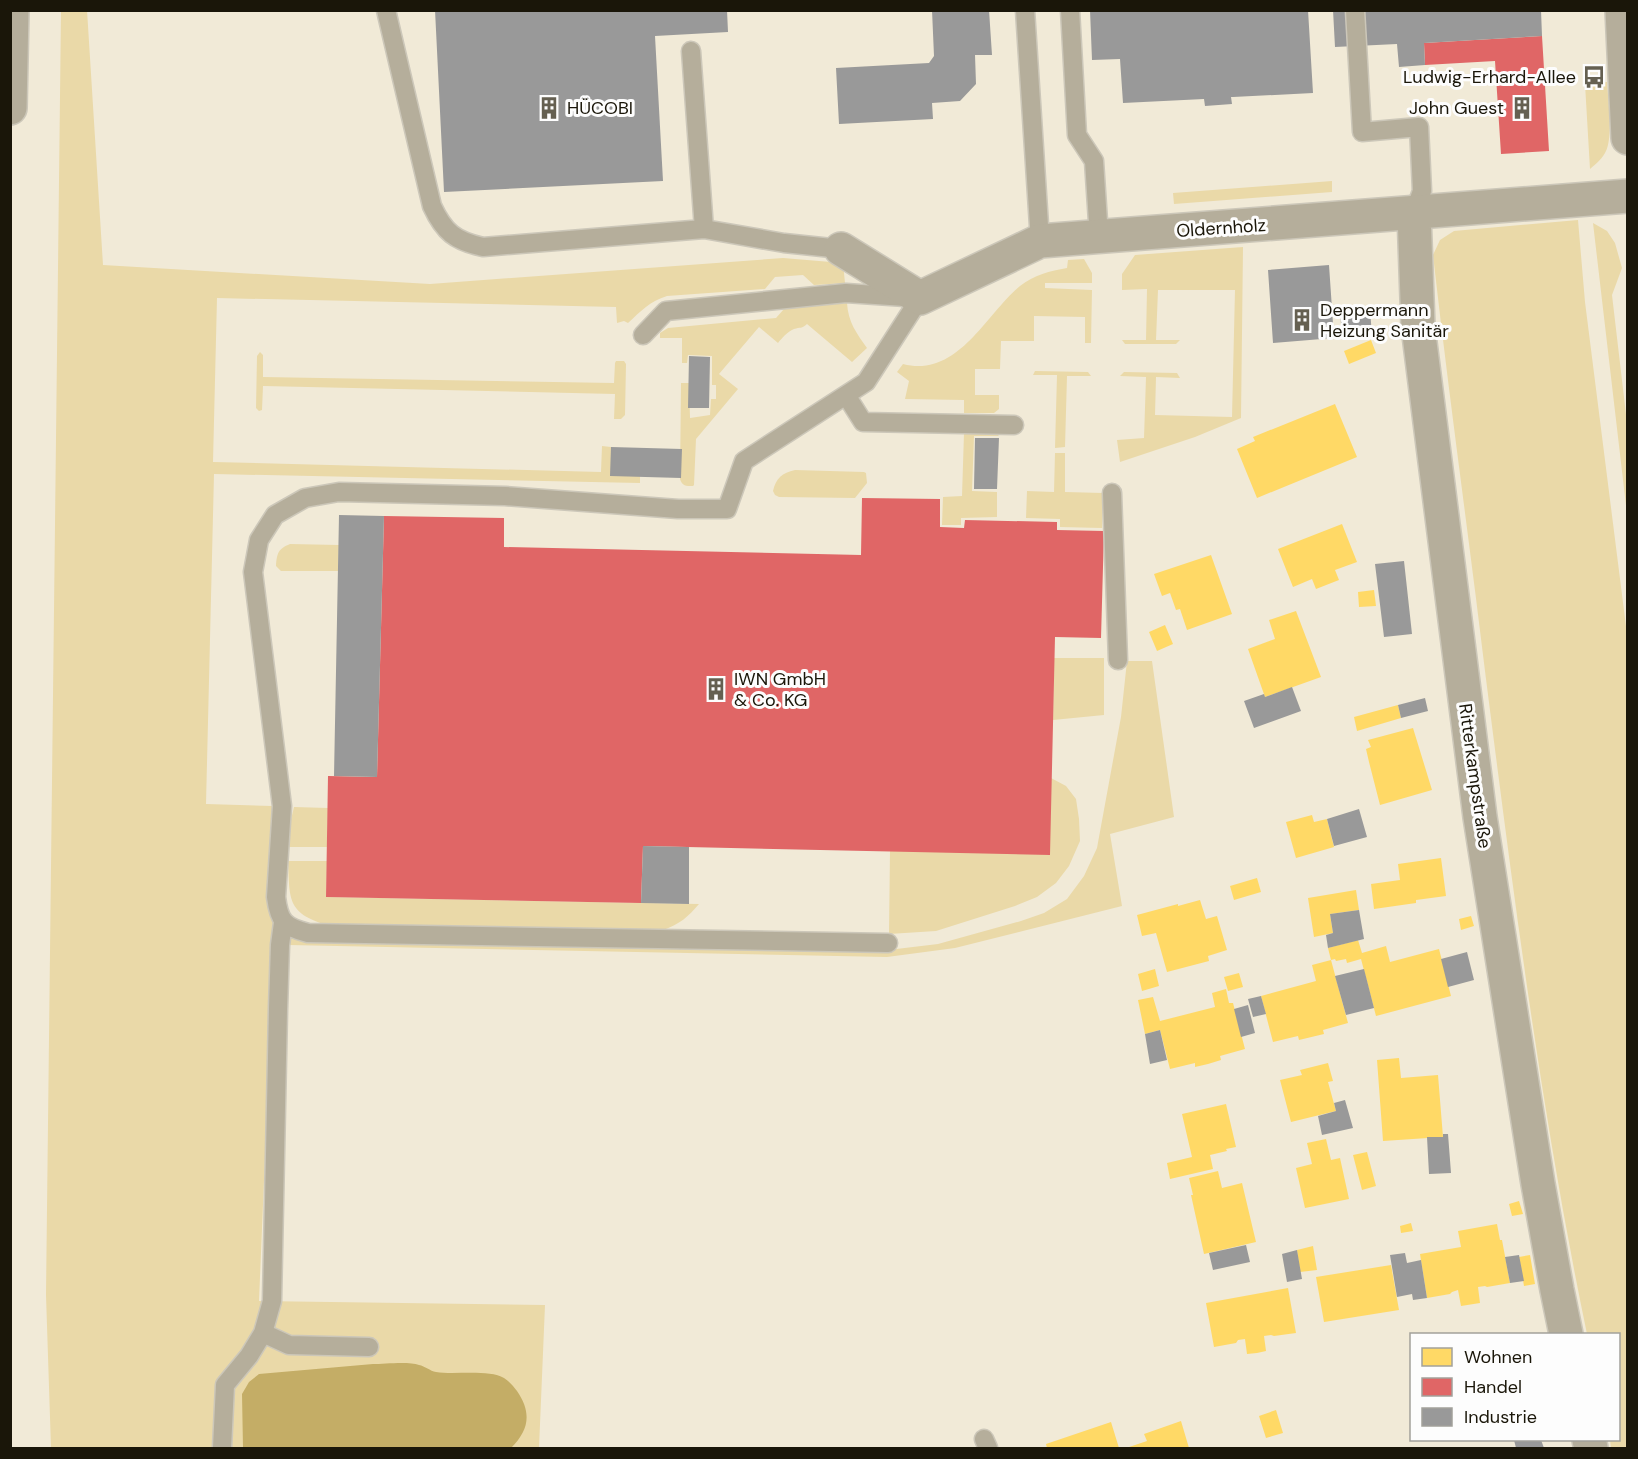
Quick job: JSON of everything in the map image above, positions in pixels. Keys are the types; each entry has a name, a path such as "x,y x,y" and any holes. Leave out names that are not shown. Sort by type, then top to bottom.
{"main road":[{"path":"10,108 12,10"},
{"path":"1622,10 1628,138"},
{"name":"Oldernholz","path":"920,298 1040,241 1628,196"},
{"name":"Ritterkampstraße","path":"1414,213 1418,327 1480,817 1538,1184 1566,1333"},
{"path":"841,249 920,298"}],"lane":[{"path":"386,10 432,206 439,222 451,235 466,244 483,247 704,229 784,243 841,249"},
{"path":"1025,10 1040,241"},
{"path":"1070,10 1077,135 1094,161 1099,237"},
{"path":"1355,10 1362,132 1419,127 1422,191 1414,213"},
{"path":"691,51 704,229"},
{"path":"222,1449 225,1384 249,1356 263,1333 272,1301 278,1009 283,923 276,897 282,806 253,572 259,540 275,515 305,498 339,492 505,496 678,509 727,509 744,461 866,382 920,298 846,293 666,311 643,334"},
{"path":"846,395 863,422 1014,425"},
{"path":"1112,493 1118,660"},
{"path":"283,923 295,930 308,933 888,943"},
{"path":"263,1333 289,1345 369,1347"}],"shaded area":[{"path":"87,10 103,265 430,284 783,258 843,263 845,283 814,285 803,275 775,277 765,289 667,296 650,304 628,323 624,321 617,323 616,307 217,298 213,462 601,472 602,446 611,447 640,476 640,483 214,474 206,804 272,806 270,914 278,929 291,938 888,950 938,944 1021,921 1044,913 1067,899 1084,876 1097,848 1121,717 1127,661 1152,661 1174,817 1110,834 1122,906 955,948 887,957 288,945 271,1011 259,1301 545,1305 539,1448 51,1448 46,1295 61,11"},
{"path":"1607,82 1610,117 1608,144 1603,156 1590,169 1585,84"},
{"path":"1332,181 1332,192 1174,204 1173,193"},
{"path":"1578,220 1585,302 1628,642 1627,1448 1611,1448 1610,1441 1620,1441 1620,1333 1587,1333 1556,1171 1530,1008 1433,255 1440,240 1454,231"},
{"path":"1593,223 1607,231 1615,243 1622,268 1612,295 1627,423 1627,514"},
{"path":"1243,247 1241,418 1195,437 1120,462 1117,440 1144,438 1146,377 1120,376 1124,372 1177,373 1180,378 1156,377 1155,415 1232,417 1235,290 1158,290 1156,340 1180,340 1176,344 1125,344 1122,340 1146,340 1147,289 1122,290 1122,274 1135,255"},
{"path":"1084,259 1092,273 1092,283 1045,283 1045,288 1092,290 1091,343 1085,343 1085,317 1034,316 1034,341 1001,341 1000,369 975,369 975,395 999,395 999,409 994,413 964,413 964,400 905,399 909,381 897,372 903,364 922,366 940,362 969,341 1020,286 1042,274 1067,268 1068,260"},
{"path":"847,303 851,322 867,348 852,362 807,324 789,332 778,343 759,327 719,374 738,389 696,439 694,485 683,484 680,479 681,383 689,383 690,418 710,415 711,399 716,399 716,385 712,385 712,356 688,355 687,363 682,363 682,338 660,338 660,333 668,328 776,318 784,309"},
{"path":"260,352 263,355 263,377 614,383 615,363 624,361 626,364 625,415 621,419 614,419 615,394 263,386 262,410 259,411 256,408 257,356"},
{"path":"1035,371 1088,372 1091,376 1067,376 1065,447 1055,448 1057,375 1033,375"},
{"path":"995,432 999,436 974,436 972,491 997,492 997,517 961,518 961,525 942,525 943,497 962,496 964,433"},
{"path":"1055,453 1065,453 1065,492 1103,493 1102,528 1060,527 1060,519 1026,518 1027,491 1054,492"},
{"path":"795,470 864,472 867,483 855,498 779,497 775,495 773,491 778,479"},
{"path":"290,544 339,545 338,571 281,571 276,566 278,555"},
{"path":"1054,658 1104,658 1104,715 1053,720"},
{"path":"1051,778 1066,786 1076,799 1079,819 1080,841 1069,866 1056,883 1037,897 1015,906 936,931 889,934 890,851"},
{"path":"294,807 328,808 327,847 287,847"},
{"path":"288,861 327,861 326,897 699,904 683,920 663,930 327,925 304,915 297,909 290,894"},
{"path":"409,1363 443,1373 498,1375 510,1382 522,1399 526,1421 522,1435 511,1448 243,1448 242,1394 249,1382 259,1374"}],"building: Wohnen":[{"path":"1371,340 1376,353 1349,364 1344,351"},
{"path":"1335,404 1357,457 1257,498 1237,449 1255,441 1253,437"},
{"path":"1342,524 1357,562 1335,570 1339,580 1316,589 1312,579 1293,587 1278,549"},
{"path":"1211,555 1232,614 1187,630 1180,609 1176,610 1170,593 1162,596 1154,574"},
{"path":"1374,590 1376,606 1359,607 1358,592"},
{"path":"1296,611 1321,677 1265,697 1248,649 1275,639 1269,620"},
{"path":"1165,625 1173,644 1157,651 1149,632"},
{"path":"1398,705 1401,718 1357,731 1354,717"},
{"path":"1413,728 1432,790 1380,805 1366,749 1371,747 1368,740"},
{"path":"1312,815 1314,822 1327,819 1334,847 1296,858 1286,822"},
{"path":"1441,858 1446,896 1374,909 1371,884 1400,880 1398,864"},
{"path":"1257,878 1261,892 1234,900 1230,886"},
{"path":"1356,890 1359,910 1330,914 1333,933 1314,937 1308,898"},
{"path":"1200,900 1206,919 1217,916 1227,950 1208,956 1209,961 1167,972 1156,933 1142,936 1137,915"},
{"path":"1471,916 1474,926 1461,930 1459,919"},
{"path":"1358,940 1362,953 1386,946 1390,962 1439,949 1451,996 1376,1016 1361,959 1347,963 1346,959 1331,960 1328,948"},
{"path":"1331,960 1348,1023 1323,1030 1324,1034 1299,1040 1298,1036 1273,1042 1261,996 1316,981 1312,965"},
{"path":"1155,969 1159,986 1142,991 1138,974"},
{"path":"1239,973 1243,987 1228,991 1224,977"},
{"path":"1226,989 1229,1003 1233,1003 1245,1049 1220,1056 1221,1060 1208,1064 1195,1067 1195,1063 1170,1069 1160,1030 1145,1034 1138,1000 1153,997 1160,1021 1215,1007 1212,993"},
{"path":"1399,1058 1401,1078 1438,1075 1443,1137 1383,1141 1377,1060"},
{"path":"1328,1063 1333,1081 1328,1082 1336,1111 1291,1122 1280,1080 1302,1075 1300,1070"},
{"path":"1226,1104 1236,1147 1210,1155 1213,1169 1170,1179 1167,1163 1192,1157 1182,1114"},
{"path":"1326,1139 1331,1160 1340,1158 1349,1199 1305,1208 1296,1168 1312,1164 1307,1143"},
{"path":"1367,1152 1376,1186 1362,1190 1353,1155"},
{"path":"1218,1171 1222,1188 1242,1183 1256,1242 1204,1254 1189,1178"},
{"path":"1519,1201 1523,1214 1512,1216 1509,1204"},
{"path":"1411,1223 1413,1231 1401,1233 1400,1226"},
{"path":"1497,1224 1510,1283 1478,1287 1480,1303 1461,1306 1458,1290 1450,1294 1427,1298 1420,1254 1461,1247 1458,1231"},
{"path":"1313,1246 1317,1270 1300,1272 1297,1250"},
{"path":"1530,1255 1535,1284 1524,1286 1519,1257"},
{"path":"1391,1265 1399,1310 1324,1322 1316,1277"},
{"path":"1288,1288 1296,1333 1264,1336 1266,1351 1257,1353 1247,1354 1245,1339 1214,1347 1206,1303"},
{"path":"1276,1410 1283,1433 1266,1438 1259,1416"},
{"path":"1181,1421 1189,1448 1126,1448 1147,1441 1144,1434"},
{"path":"1111,1422 1119,1448 1047,1448 1046,1444"}],"building: Handel":[{"name":"John Guest","path":"1542,36 1549,151 1501,154 1495,61 1425,65 1424,43"},
{"name":"IWN GmbH & Co. KG","path":"862,498 940,499 940,527 964,528 965,520 1057,522 1057,530 1104,531 1101,638 1055,637 1050,855 643,846 641,903 326,897 328,776 377,777 384,516 504,518 504,547 861,555"}],"building: Industrie":[{"name":"HÜCOBI","path":"435,10 727,10 728,32 655,36 663,181 444,192"},
{"path":"932,10 989,10 992,55 975,55 976,84 960,101 932,103 933,119 839,124 836,68 929,63 934,56"},
{"path":"1090,10 1308,10 1313,93 1231,97 1232,104 1205,106 1204,99 1123,103 1120,59 1092,60"},
{"path":"1333,10 1541,10 1542,36 1424,43 1425,65 1399,67 1397,44 1335,47"},
{"name":"Deppermann Heizung Sanitär","path":"1329,265 1334,338 1273,343 1268,270"},
{"path":"1370,308 1372,337 1342,339 1340,310"},
{"path":"689,356 710,357 709,408 688,408"},
{"path":"975,438 999,438 997,489 974,489"},
{"path":"611,447 682,449 681,478 610,476"},
{"path":"339,515 384,516 377,777 334,776"},
{"path":"1404,561 1412,634 1384,637 1375,564"},
{"path":"1292,687 1301,711 1254,728 1244,701 1264,694 1265,697"},
{"path":"1425,698 1428,711 1401,718 1398,705"},
{"path":"1359,809 1367,837 1334,846 1327,819"},
{"path":"643,846 689,847 689,904 641,903"},
{"path":"1359,910 1364,939 1328,948 1326,935 1333,933 1330,914"},
{"path":"1467,952 1474,980 1448,987 1441,959"},
{"path":"1364,969 1374,1008 1346,1015 1335,976"},
{"path":"1261,996 1266,1014 1253,1017 1248,999"},
{"path":"1248,1005 1255,1033 1241,1037 1234,1009"},
{"path":"1160,1030 1167,1060 1150,1064 1145,1034"},
{"path":"1345,1100 1353,1128 1322,1135 1318,1116 1336,1111 1334,1103"},
{"path":"1443,1134 1448,1134 1451,1173 1429,1174 1427,1137 1443,1137"},
{"path":"1246,1245 1250,1262 1213,1270 1209,1253"},
{"path":"1297,1250 1302,1279 1287,1282 1282,1254"},
{"path":"1405,1253 1407,1263 1421,1260 1427,1298 1413,1300 1412,1294 1397,1297 1390,1255"},
{"path":"1519,1255 1524,1281 1510,1283 1505,1257"},
{"path":"1514,1441 1541,1441 1544,1448 1516,1448"}],"place":[{"name":"Ludwig-Erhard-Allee","path":"1594,77"},
{"name":"HÜCOBI","path":"549,108"},
{"name":"John Guest","path":"1522,108"},
{"name":"Deppermann Heizung Sanitär","path":"1302,320"},
{"name":"IWN GmbH & Co. KG","path":"716,689"}]}
